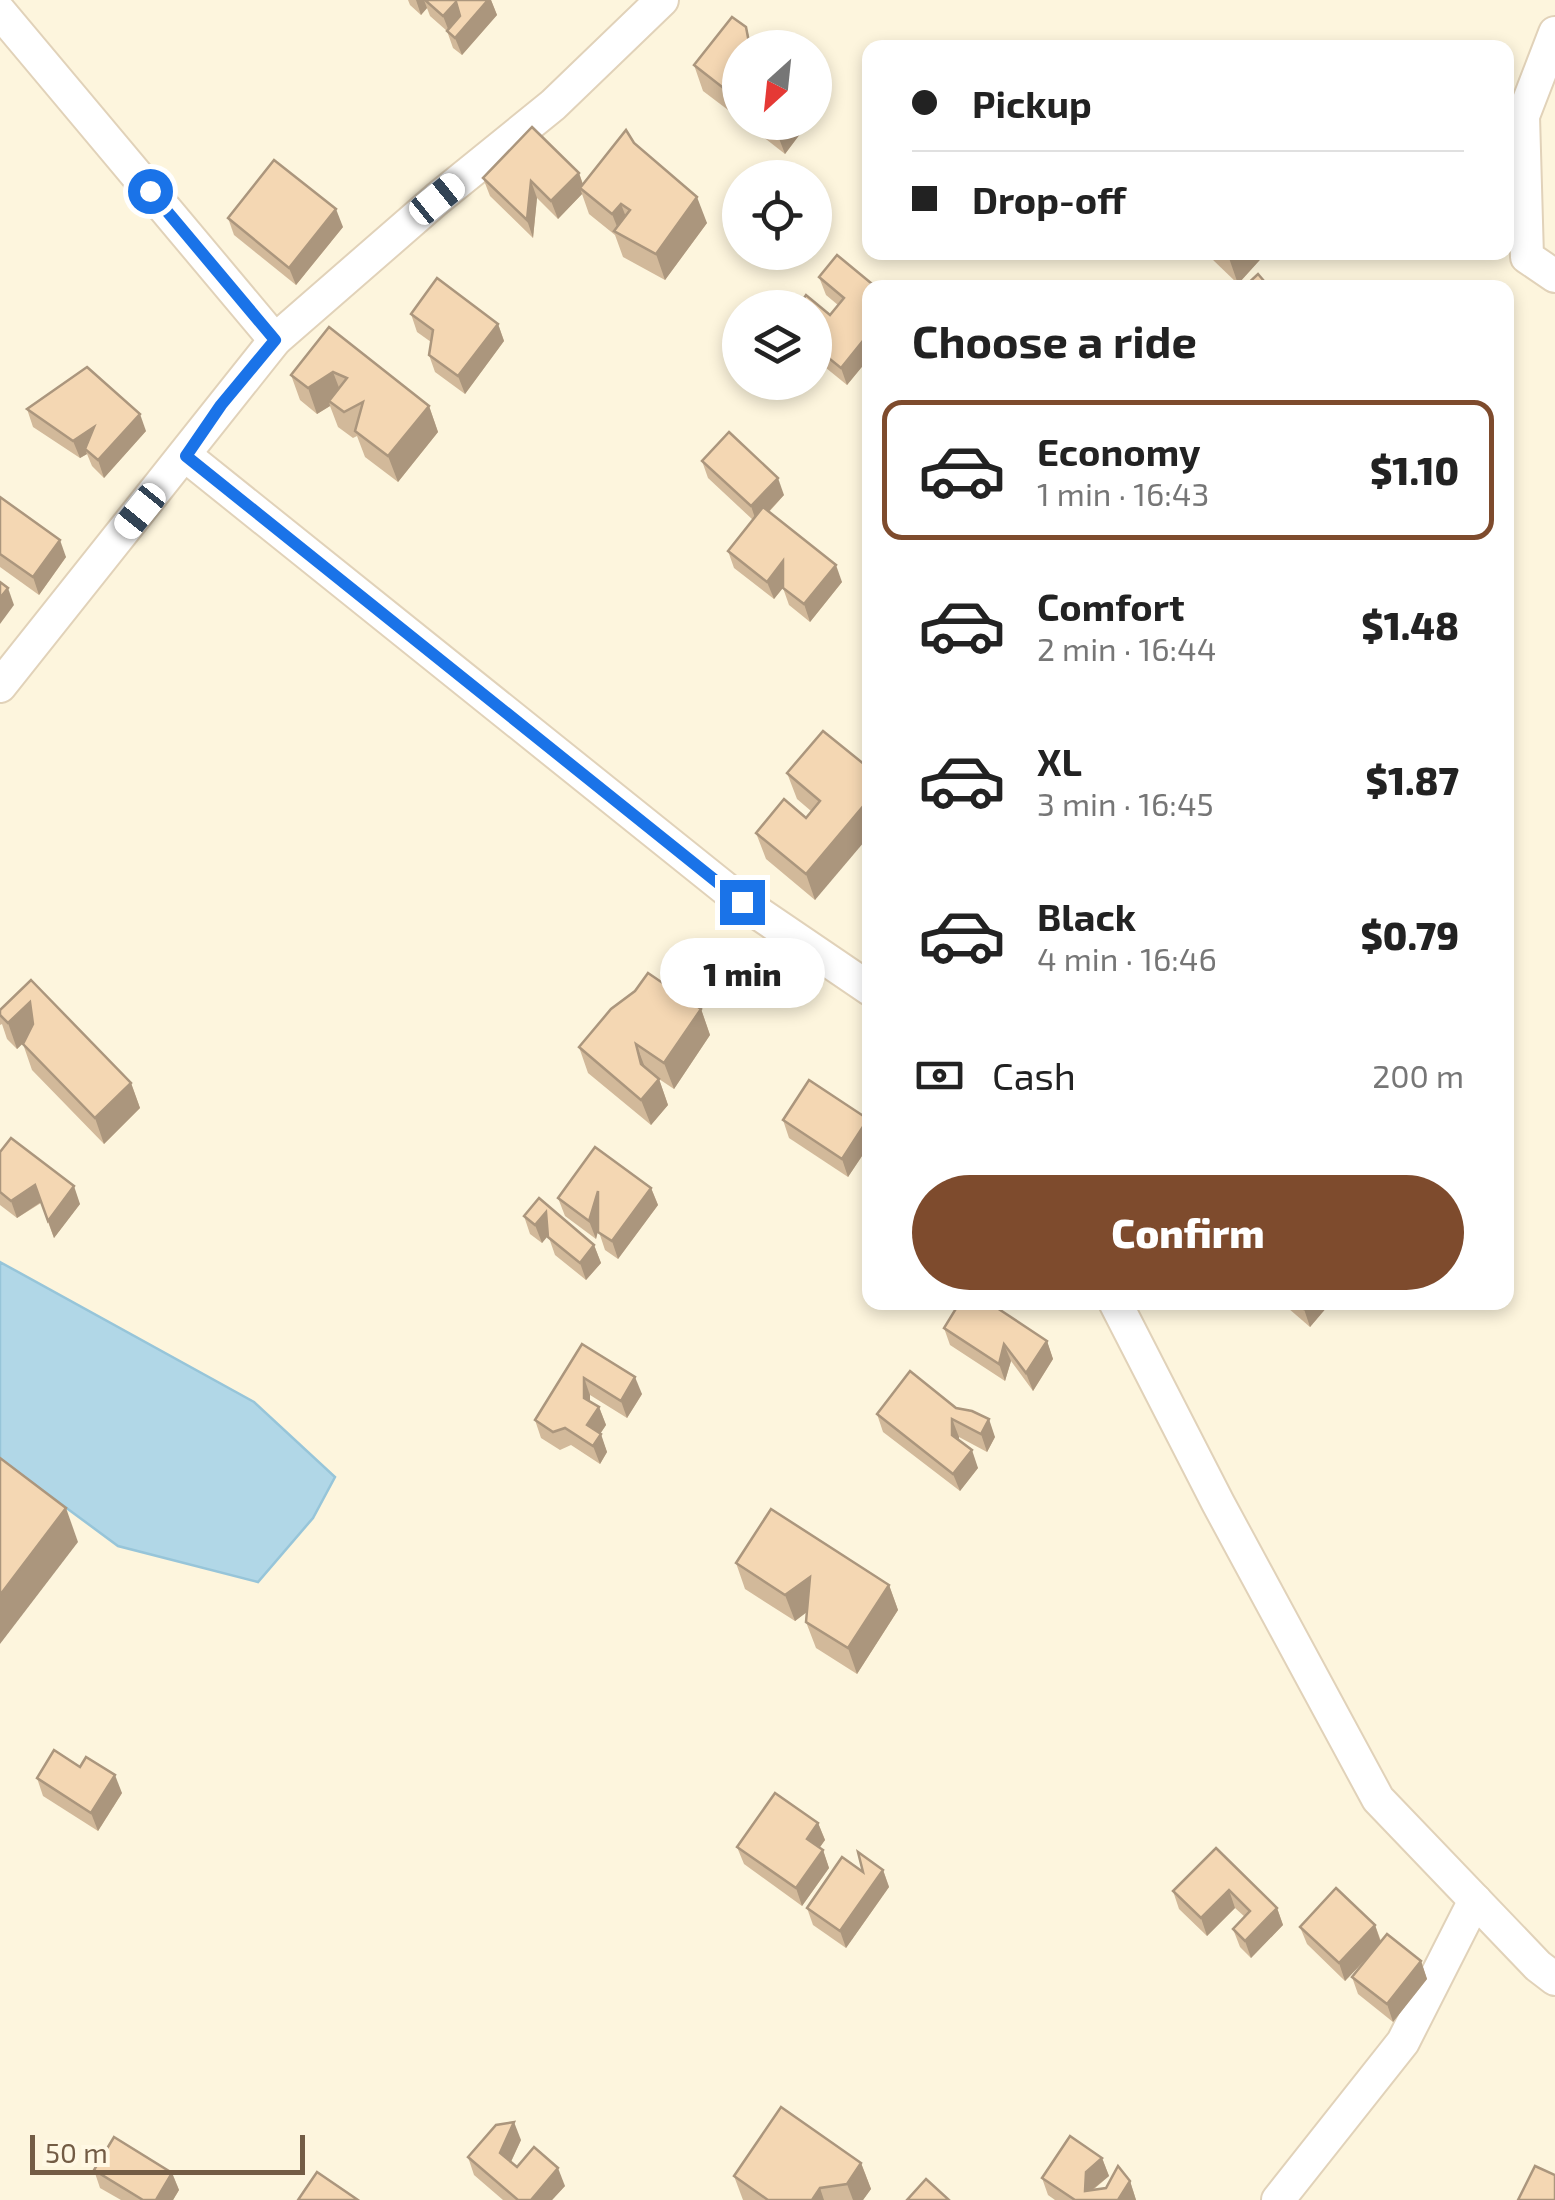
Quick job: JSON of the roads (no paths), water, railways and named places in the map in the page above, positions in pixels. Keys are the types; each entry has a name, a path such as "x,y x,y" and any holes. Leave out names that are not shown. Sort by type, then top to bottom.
{"street":[{"path":"0,686 275,340 553,104 662,0"},
{"path":"0,12 275,340"},
{"path":"1555,34 1523,116 1527,257 1555,276"},
{"path":"186,456 742,902 862,984"},
{"path":"1118,1310 1378,1799 1538,1966 1555,1979"},
{"path":"1278,2200 1403,2042 1475,1900"}],"water":[{"path":"0,1262 254,1402 335,1477 313,1518 258,1582 118,1546 0,1459"}]}
